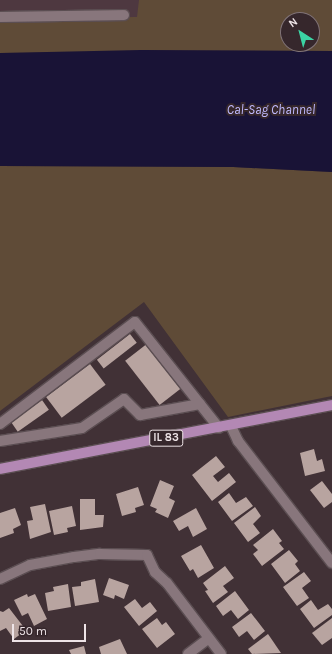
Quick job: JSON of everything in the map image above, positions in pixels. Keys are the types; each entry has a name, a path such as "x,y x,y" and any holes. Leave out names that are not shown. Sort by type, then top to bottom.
{"main road":[{"name":"IL 83","path":"0,469 231,426 332,405"}],"street":[{"path":"0,17 124,15"},
{"path":"0,424 135,322 219,428"},
{"path":"0,442 82,428 124,399 140,415 200,404"},
{"path":"231,426 238,441 332,563"},
{"path":"0,579 30,565 74,557 100,554 147,555 155,572 167,583 221,654"},
{"path":"188,654 209,638"}],"shaded area":[{"path":"0,0 139,0 139,18 0,18"},
{"path":"139,0 332,0 332,51 320,51 320,12 280,12 280,51 0,53 0,18 137,17"},
{"path":"0,166 233,167 332,172 332,396 228,417 144,302 0,411"}],"water":[{"name":"Cal-Sag Channel","path":"141,50 280,51 280,52 332,51 332,172 233,167 0,166 0,53"}],"building":[{"path":"130,334 137,343 104,369 97,360"},
{"path":"148,343 182,387 160,405 125,361"},
{"path":"90,364 106,385 62,418 46,397"},
{"path":"42,400 49,410 18,432 11,422"},
{"path":"314,449 317,461 322,459 325,471 305,476 300,453"},
{"path":"216,456 225,467 213,476 218,482 229,473 236,482 212,501 192,475"},
{"path":"160,480 174,486 169,498 175,501 168,518 155,512 157,509 150,506"},
{"path":"322,481 332,494 332,502 324,508 310,490"},
{"path":"138,487 144,505 135,508 136,512 122,516 116,494"},
{"path":"229,493 236,503 246,497 253,506 232,521 218,502"},
{"path":"80,499 95,499 95,515 104,515 103,527 80,530"},
{"path":"45,504 51,532 30,539 27,521 33,520 30,507"},
{"path":"72,506 76,526 67,528 68,532 54,535 49,511"},
{"path":"255,507 261,516 253,524 260,533 248,542 234,523"},
{"path":"15,508 21,525 13,529 14,533 0,538 0,513"},
{"path":"196,508 207,529 193,537 188,526 179,531 173,521"},
{"path":"273,529 282,541 279,543 284,549 262,566 253,554 258,550 253,545"},
{"path":"201,545 214,568 198,578 193,569 190,571 181,556"},
{"path":"289,550 298,561 295,564 300,571 285,583 271,564"},
{"path":"225,566 234,578 223,586 228,592 213,603 205,591 208,590 203,583"},
{"path":"304,572 311,581 302,588 309,598 297,606 283,587"},
{"path":"109,578 129,585 124,599 115,595 114,599 103,595"},
{"path":"95,579 99,602 75,606 72,587 81,586 81,582"},
{"path":"68,584 71,607 48,611 45,593 54,591 53,587"},
{"path":"235,591 249,610 238,619 231,610 223,616 216,606"},
{"path":"27,594 28,597 35,594 47,619 34,626 28,613 22,616 14,600"},
{"path":"135,599 142,608 150,602 157,611 139,626 124,607"},
{"path":"311,600 318,610 328,604 332,609 332,615 314,628 300,609"},
{"path":"9,608 26,630 14,639 6,628 0,631 0,611 3,612"},
{"path":"251,613 265,631 254,640 247,631 239,637 232,627"},
{"path":"157,618 162,625 166,622 175,634 157,648 142,629"},
{"path":"332,618 332,638 322,645 312,633"},
{"path":"268,634 281,653 252,654 248,649"},
{"path":"120,639 127,654 101,654 99,647"},
{"path":"84,646 86,654 71,654 69,650"}]}
